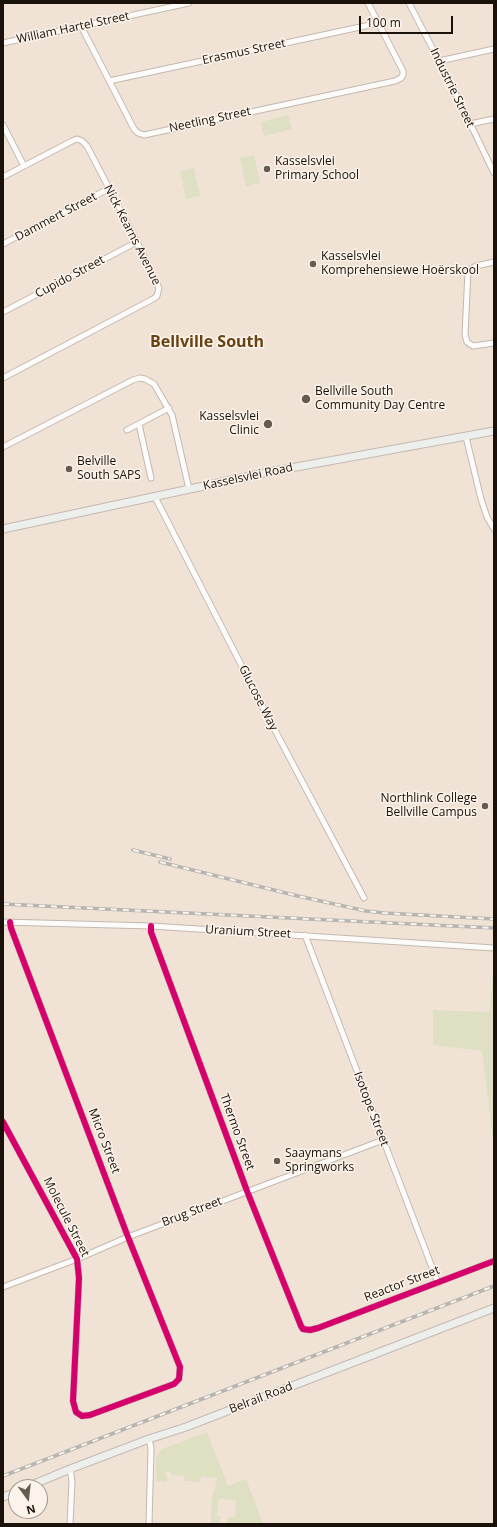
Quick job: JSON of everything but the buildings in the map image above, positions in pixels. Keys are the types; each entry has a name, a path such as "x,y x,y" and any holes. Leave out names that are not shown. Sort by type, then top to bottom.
{"street":[{"name":"William Hartel Street","path":"3,43 189,3"},
{"path":"368,3 379,23"},
{"name":"Industrie Street","path":"409,3 494,174"},
{"name":"Neetling Street","path":"81,26 134,129 138,133 144,134 395,81 401,78 403,71 379,23"},
{"name":"Erasmus Street","path":"109,81 379,23"},
{"path":"439,61 494,49"},
{"path":"470,124 494,119"},
{"path":"3,125 24,166"},
{"name":"Nick Kearns Avenue","path":"3,176 72,141 80,140 85,143 159,285 157,296 3,378"},
{"name":"Dammert Street","path":"3,244 108,189"},
{"name":"Cupido Street","path":"3,312 137,242"},
{"path":"494,262 476,266 468,271 466,339 467,342 473,346 494,343"},
{"path":"3,447 136,379 145,379 154,384 169,408 176,427 189,489"},
{"path":"127,430 169,408"},
{"path":"139,424 151,478"},
{"name":"Kasselsvlei Road","path":"3,529 317,463 494,431"},
{"path":"466,437 478,491 487,517 494,529"},
{"name":"Glucose Way","path":"155,497 265,712 364,898"},
{"path":"487,517 494,515"},
{"name":"Uranium Street","path":"3,922 151,926 494,948"},
{"name":"Micro Street","path":"10,922 128,1237 180,1367 179,1379 174,1384 90,1415 82,1416 77,1414 73,1401"},
{"name":"Thermo Street","path":"151,926 151,932 247,1191 297,1320 303,1329 310,1330 318,1328"},
{"name":"Isotope Street","path":"305,935 438,1283"},
{"name":"Molecule Street","path":"3,1122 77,1259 79,1278 73,1401"},
{"name":"Brug Street","path":"3,1287 77,1259 128,1237 383,1140"},
{"name":"Reactor Street","path":"318,1328 494,1261"},
{"name":"Belrail Road","path":"46,1479 149,1439 194,1424 494,1308"},
{"path":"149,1439 151,1448 149,1524"},
{"path":"70,1469 72,1481 70,1524"}],"green space":[{"path":"288,115 292,129 264,136 261,122"},
{"path":"254,155 260,183 246,186 240,158"},
{"path":"194,168 200,196 186,199 180,171"},
{"path":"494,968 494,1146 482,1051 433,1045 433,1010 489,1012"},
{"path":"207,1432 228,1486 246,1479 263,1524 227,1524 228,1517 235,1517 236,1500 219,1499 217,1516 220,1516 219,1524 211,1524 212,1497 217,1478 201,1477 200,1482 184,1481 184,1476 171,1475 171,1472 166,1472 165,1475 167,1475 167,1482 156,1481 156,1457 162,1449"}],"railway":[{"path":"133,850 170,859"},
{"path":"160,862 366,911 494,919"},
{"path":"3,904 494,928"},
{"path":"3,1476 494,1286"}],"cycle path":[{"path":"3,1122 77,1259 79,1278 73,1401 76,1412 82,1416 90,1415 174,1384 179,1379 180,1367 128,1237 10,922"},
{"path":"151,926 151,932 247,1191 303,1329 310,1330 318,1328 494,1261"}],"place":[{"name":"Kasselsvlei Primary School","path":"267,169"},
{"name":"Kasselsvlei Komprehensiewe Hoërskool","path":"313,264"},
{"name":"Bellville South Community Day Centre","path":"306,399"},
{"name":"Kasselsvlei Clinic","path":"268,424"},
{"name":"Belville South SAPS","path":"69,469"},
{"name":"Northlink College Bellville Campus","path":"485,806"},
{"name":"Saaymans Springworks","path":"277,1161"}],"district":[{"name":"Bellville South","path":"207,342"}]}
